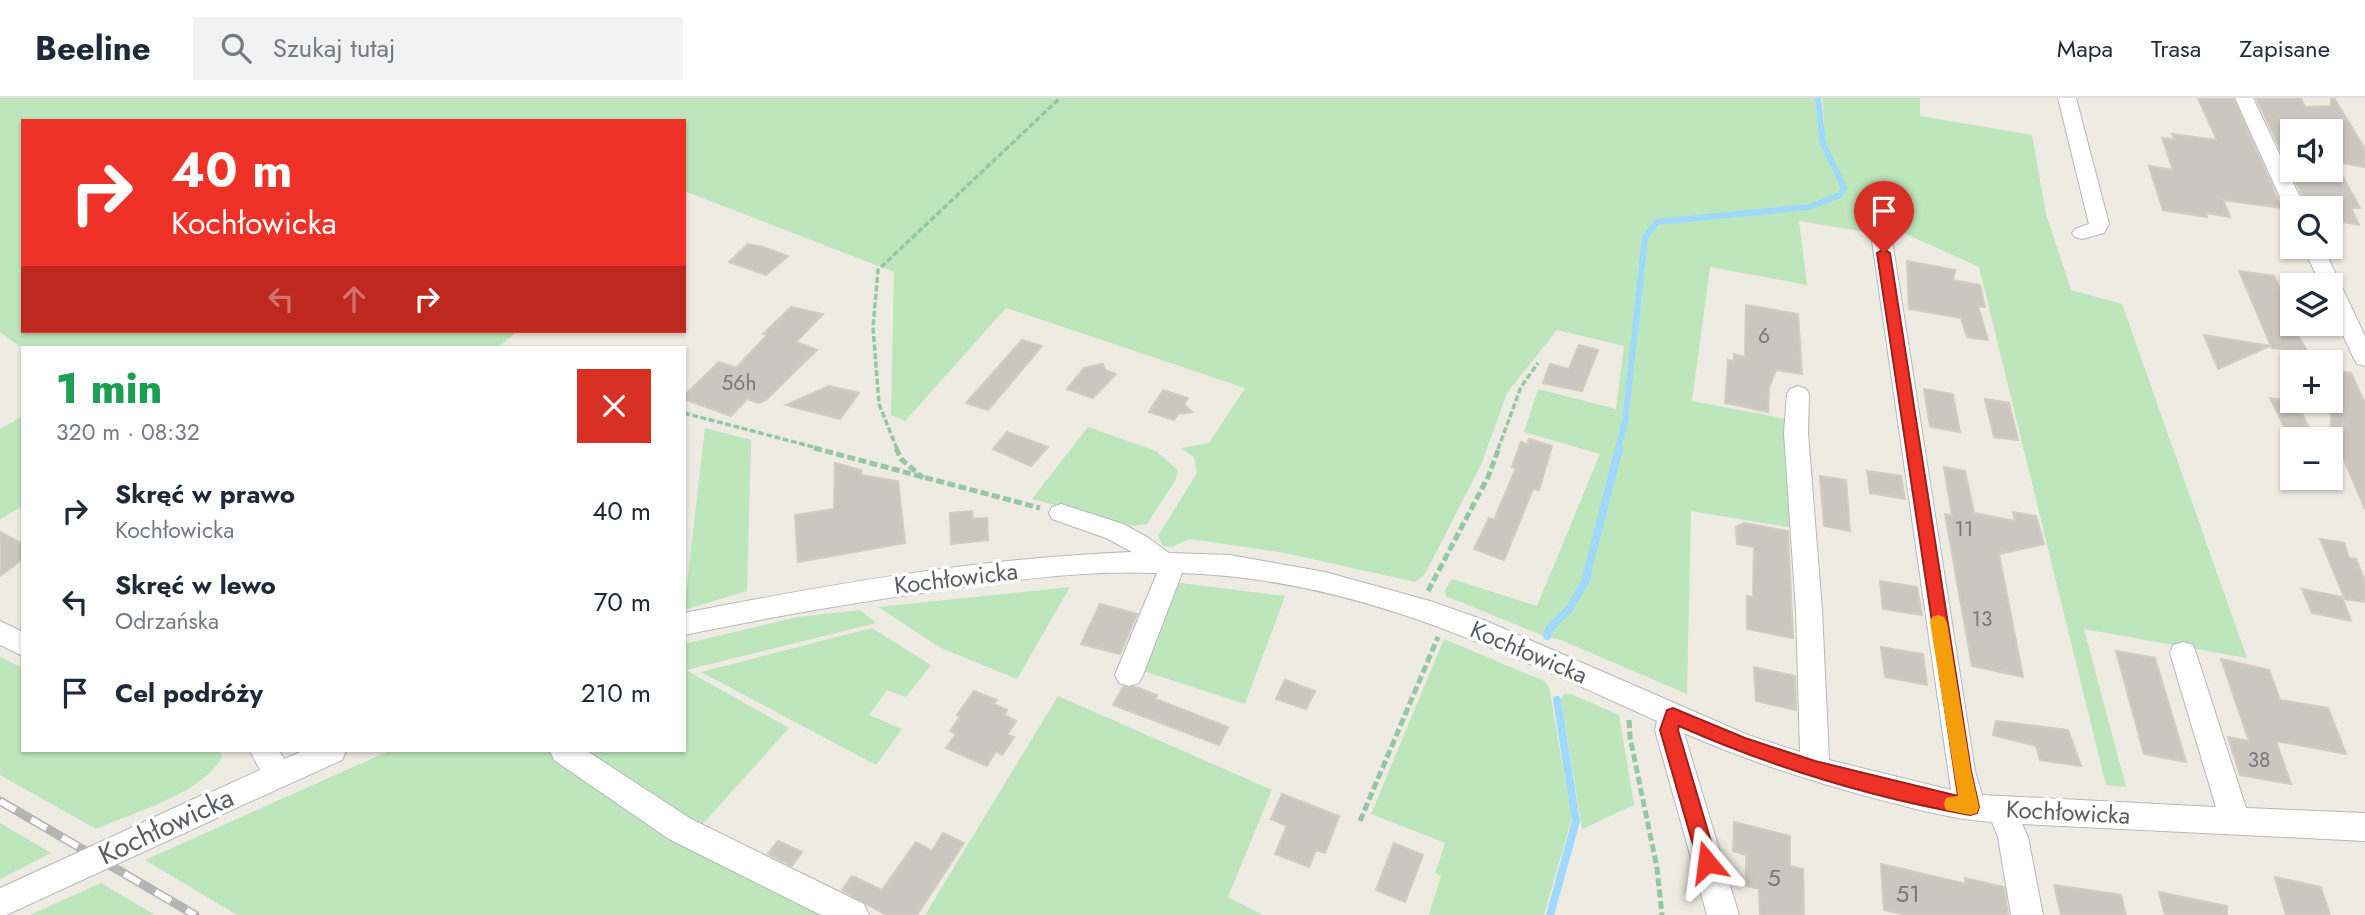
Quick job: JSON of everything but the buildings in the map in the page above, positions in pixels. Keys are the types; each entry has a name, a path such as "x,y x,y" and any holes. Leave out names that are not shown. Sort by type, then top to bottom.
{"street":[{"path":"2067,98 2099,224 2097,229 2082,233"},
{"path":"2244,98 2289,196"},
{"path":"1880,227 1953,717 1970,807"},
{"path":"2343,312 2365,359"},
{"path":"1798,394 1796,433 1809,610 1815,769"},
{"path":"1061,513 1122,532 1168,562 1129,675"},
{"name":"Kochłowicka","path":"686,624 751,609 905,584 1070,565 1168,562 1230,565 1428,601 1741,745 1900,792 1970,807 2365,827"},
{"path":"0,632 21,644"},
{"path":"2183,653 2235,820"},
{"path":"1673,715 1669,730 1723,915"},
{"name":"Kochłowicka","path":"0,903 213,805 271,763 327,752"},
{"path":"565,752 680,829 853,915"},
{"path":"2001,809 2013,837 2027,915"}],"path":[{"path":"923,478 901,458 879,404 873,327 878,270 1060,98"},
{"path":"1360,821 1428,601 1488,477 1521,387 1538,363"},
{"path":"686,414 1061,513"},
{"path":"1636,699 1629,720 1630,737 1657,868 1662,915"}],"green space":[{"path":"0,98 1815,98 1818,124 1824,123 1822,98 1920,98 1920,116 2032,135 2046,214 2071,290 2122,304 2247,658 2084,629 2126,787 2106,785 1979,267 1873,219 1873,233 1799,221 1807,285 1710,267 1692,401 1786,419 1794,528 1691,511 1687,694 1561,640 1541,635 1446,596 1445,590 1452,579 1537,606 1600,454 1524,432 1538,389 1616,409 1624,346 1557,330 1507,393 1481,465 1425,574 1415,582 1285,553 1190,539 1171,547 1163,546 1158,536 1197,473 1194,457 1181,448 1209,443 1245,388 1006,308 905,421 891,415 894,272 686,192 686,119 21,119 21,333 516,333 499,346 21,348 0,332"},
{"path":"21,417 21,507 0,519 0,429"},
{"path":"1088,427 1156,451 1178,470 1176,479 1147,524 1133,526 1032,499"},
{"path":"705,428 751,440 747,591 686,609"},
{"path":"1181,583 1285,596 1245,704 1137,669 1170,589"},
{"path":"1070,587 1017,679 941,648 878,607"},
{"path":"860,610 876,623 686,670 686,644 798,617"},
{"path":"872,628 931,665 906,697 887,690 869,715 902,729 876,765 701,672"},
{"path":"1444,639 1544,681 1549,687 1572,818 1544,915 1429,915 1441,876 1435,873 1445,843 1371,814"},
{"path":"0,657 21,667 21,752 220,752 222,757 212,770 183,792 96,829 0,775"},
{"path":"686,670 789,728 700,827 588,752 686,752"},
{"path":"1564,694 1571,694 1619,715 1634,805 1582,829 1561,699"},
{"path":"1058,696 1272,790 1228,897 1262,915 925,915"},
{"path":"387,752 555,752 676,835 827,915 237,915 145,860"},
{"path":"0,823 51,853 0,879"},
{"path":"101,883 155,915 30,915"}],"waterway":[{"path":"1618,449 1625,422 1645,237 1657,222 1809,207 1840,195 1844,187 1823,144 1818,98"},
{"path":"1547,636 1550,628 1569,609 1585,582 1619,448"},
{"path":"1550,915 1576,821 1557,700"}],"railway":[{"path":"0,801 195,915"}],"slow traffic":[{"path":"1938,622 1961,771 1970,807 1953,804"}],"route":[{"path":"1707,862 1669,730 1673,715 1741,745 1815,769 1926,799 1970,807 1961,771 1884,253"}]}
